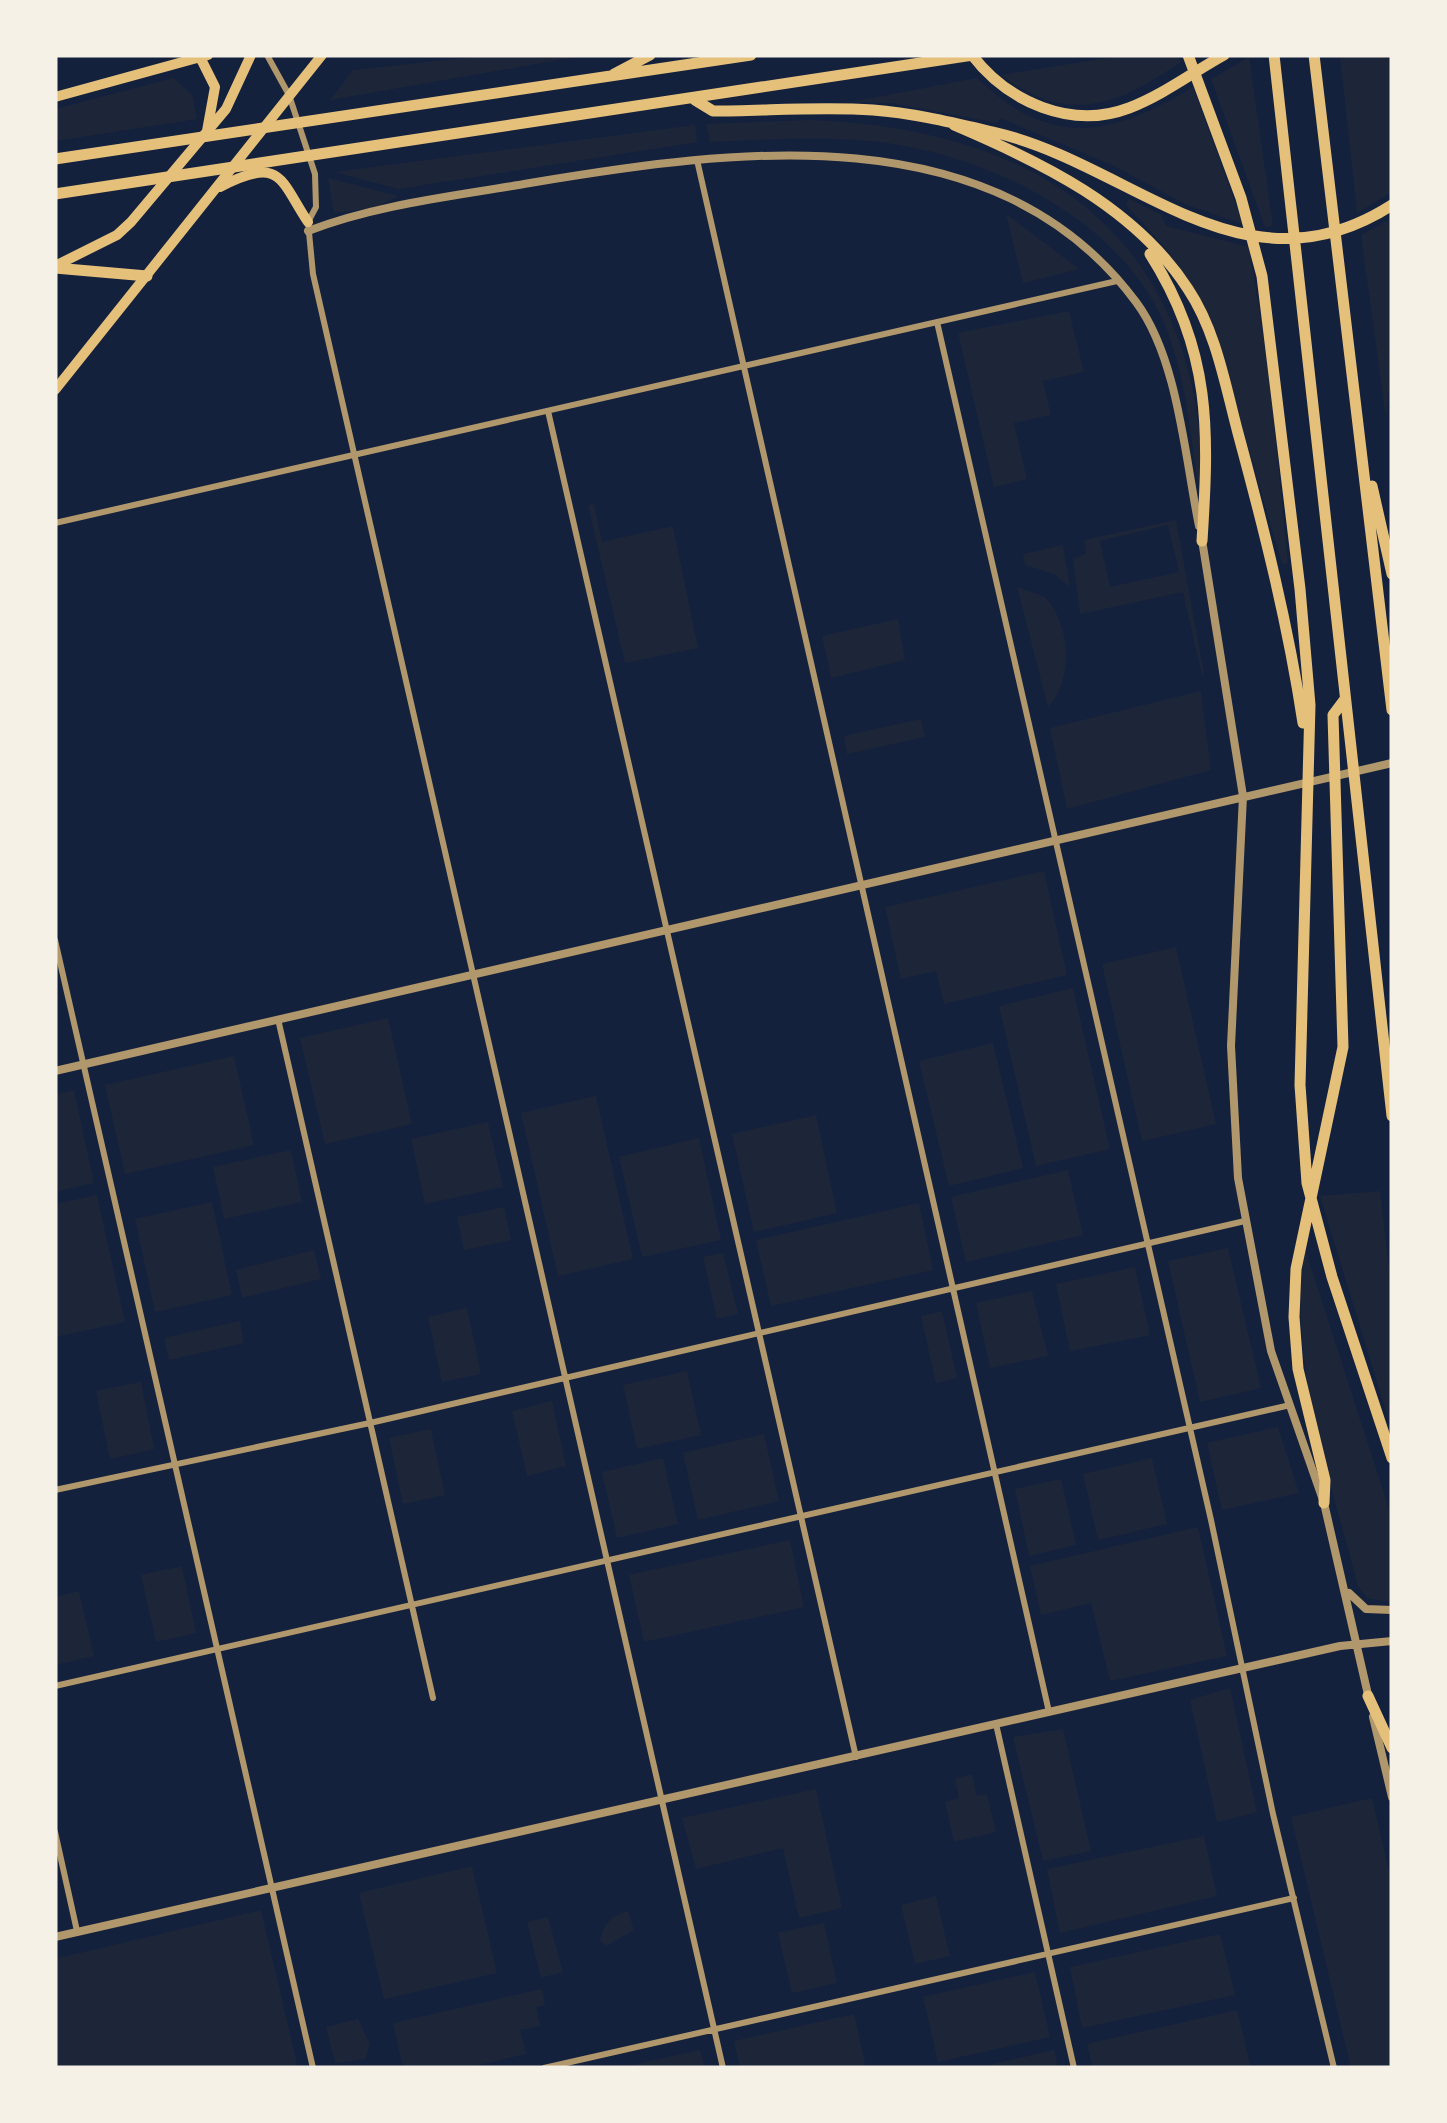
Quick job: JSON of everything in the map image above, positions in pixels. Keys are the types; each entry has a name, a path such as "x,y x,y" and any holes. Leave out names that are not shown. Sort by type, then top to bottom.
{"highway":[{"path":"607,78 650,55"},
{"path":"55,160 751,55"},
{"path":"55,194 973,55 1007,91 1060,112 1115,112 1158,94 1224,55"},
{"path":"1188,55 1241,198 1262,276 1276,375 1310,705 1306,738 1302,1142 1316,1222 1392,1458"},
{"path":"1265,55 1278,83"},
{"path":"1274,55 1392,1116"},
{"path":"1314,55 1392,710"},
{"path":"695,100 713,112 872,110 994,132 1061,156 1204,225 1247,237 1303,238 1354,226 1392,205"},
{"path":"954,125 1027,155 1097,198 1134,230 1187,287 1216,350 1280,588 1306,738"},
{"path":"1134,230 1170,285 1197,354 1206,394 1208,455 1202,541"},
{"path":"55,267 146,276"},
{"path":"1360,438 1392,574"},
{"path":"1324,1503 1325,1480 1294,1340 1296,1269 1336,1090 1344,1007 1333,714 1346,699"},
{"path":"1368,1696 1392,1748"}],"main road":[{"path":"55,267 117,235 221,115 241,82 251,55"},
{"path":"55,390 322,55"},
{"path":"55,97 203,56 215,86 207,132"},
{"path":"214,190 251,176 284,180 308,226"}],"street":[{"path":"268,55 315,174 316,208 308,226 313,274 723,2068"},
{"path":"308,226 404,204 696,160 796,156 901,164 954,175 1013,198 1066,232 1118,281 1148,321 1166,364 1202,541 1243,796 1231,1046 1233,1130 1245,1221 1262,1317 1286,1406 1324,1503 1392,1798"},
{"path":"696,160 1049,1712"},
{"path":"55,523 1118,281"},
{"path":"937,322 1334,2068"},
{"path":"548,411 856,1757"},
{"path":"55,1071 1392,763"},
{"path":"55,940 313,2068"},
{"path":"278,1019 433,1698"},
{"path":"55,1490 565,1378 1245,1221"},
{"path":"55,1686 1286,1406"},
{"path":"1344,1585 1360,1606 1392,1610"},
{"path":"55,1936 1049,1712 1392,1641"},
{"path":"996,1724 1074,2068"},
{"path":"55,1832 77,1931"},
{"path":"544,2068 1294,1898"}],"shaded area":[{"path":"491,55 588,55 330,100 353,70"},
{"path":"1125,55 1179,55 1181,62 1136,89 1093,104 1049,101 1001,75"},
{"path":"1340,55 1392,55 1392,192 1357,213"},
{"path":"1249,57 1273,226 1265,227 1211,79"},
{"path":"174,78 192,95 197,119 55,141 55,109"},
{"path":"977,78 1030,116 1082,128 1135,117 1193,87 1243,224 1187,205 1114,166 1000,118 997,123 892,103 851,102"},
{"path":"810,120 926,134 981,150 1032,172 1078,201 1119,239 1153,285 1179,341 1199,431 1198,485 1183,386 1166,328 1148,293 1095,234 1027,188 952,157 864,141 710,142 706,124"},
{"path":"695,125 697,142 398,189 335,172"},
{"path":"328,178 398,196 375,208 334,213"},
{"path":"1129,199 1161,215 1166,226 1249,247 1268,365 1288,563 1282,564 1212,323 1168,251 1126,205"},
{"path":"1006,214 1079,269 1023,283"},
{"path":"1392,218 1392,359 1386,419 1361,235"},
{"path":"1069,311 1084,372 1043,381 1051,415 1014,423 1027,479 994,487 958,333"},
{"path":"594,504 602,542 673,526 698,648 625,663 588,505"},
{"path":"1176,520 1204,674 1183,592 1080,614 1073,559 1086,554 1084,540","holes":["1168,525 1179,572 1110,587 1100,541"]},
{"path":"1063,545 1070,587 1054,574 1025,565 1023,554"},
{"path":"1017,587 1045,597 1064,637 1062,682 1048,707"},
{"path":"898,619 905,660 831,678 822,636"},
{"path":"1201,691 1211,770 1067,809 1050,728"},
{"path":"921,719 925,737 847,754 844,736"},
{"path":"1044,871 1067,975 944,1004 936,971 901,979 885,907"},
{"path":"1176,947 1216,1124 1142,1141 1102,964"},
{"path":"1073,988 1110,1149 1036,1166 999,1006"},
{"path":"388,1018 412,1124 325,1144 300,1038"},
{"path":"993,1043 1023,1168 949,1186 919,1061"},
{"path":"234,1056 254,1145 125,1174 105,1085"},
{"path":"74,1090 94,1183 58,1191 55,1095"},
{"path":"596,1096 633,1259 558,1276 521,1113"},
{"path":"816,1115 837,1213 754,1232 732,1134"},
{"path":"488,1122 503,1187 425,1204 411,1139"},
{"path":"699,1138 721,1240 642,1257 619,1157"},
{"path":"291,1150 302,1202 224,1219 213,1167"},
{"path":"1068,1170 1083,1235 966,1262 951,1197"},
{"path":"1380,1191 1392,1293 1392,1431 1320,1196"},
{"path":"97,1195 125,1322 55,1337 55,1204"},
{"path":"212,1202 232,1295 155,1312 135,1219"},
{"path":"919,1203 933,1270 771,1306 756,1240"},
{"path":"504,1207 511,1240 464,1250 457,1217"},
{"path":"1228,1248 1261,1388 1200,1402 1168,1261"},
{"path":"1305,1249 1392,1518 1390,1602 1367,1598 1358,1586 1324,1461 1306,1377 1302,1334"},
{"path":"314,1250 321,1279 242,1298 236,1270"},
{"path":"723,1253 738,1314 717,1319 703,1257"},
{"path":"1135,1267 1150,1335 1070,1351 1056,1284"},
{"path":"1032,1291 1048,1356 990,1368 976,1303"},
{"path":"467,1308 481,1374 442,1382 428,1317"},
{"path":"942,1311 957,1378 936,1383 921,1316"},
{"path":"240,1321 244,1343 169,1360 164,1338"},
{"path":"687,1371 701,1435 637,1449 623,1385"},
{"path":"141,1382 154,1449 110,1459 96,1391"},
{"path":"552,1401 566,1466 527,1476 512,1411"},
{"path":"1278,1427 1299,1493 1222,1510 1207,1443"},
{"path":"431,1429 445,1495 403,1504 389,1438"},
{"path":"764,1434 779,1501 698,1520 683,1453"},
{"path":"663,1458 678,1524 617,1538 602,1472"},
{"path":"1152,1458 1167,1524 1098,1540 1083,1474"},
{"path":"1061,1479 1076,1545 1029,1556 1015,1489"},
{"path":"1198,1527 1227,1656 1110,1681 1091,1603 1041,1615 1030,1566"},
{"path":"790,1540 804,1607 644,1642 629,1575"},
{"path":"182,1566 196,1633 156,1642 141,1575"},
{"path":"79,1591 94,1656 55,1665 55,1597"},
{"path":"1230,1688 1257,1812 1217,1822 1190,1700"},
{"path":"1063,1729 1091,1851 1043,1861 1013,1737"},
{"path":"972,1774 977,1796 987,1794 996,1832 954,1842 945,1802 959,1798 955,1779"},
{"path":"816,1789 842,1908 799,1918 783,1848 696,1869 682,1818"},
{"path":"1372,1798 1392,1883 1392,2068 1351,2068 1291,1817"},
{"path":"1204,1836 1217,1896 1060,1933 1047,1869"},
{"path":"472,1866 497,1973 384,1999 359,1893"},
{"path":"936,1896 950,1956 915,1964 901,1905"},
{"path":"261,1910 298,2068 55,2068 55,1959"},
{"path":"628,1911 634,1930 606,1946 600,1940 606,1925"},
{"path":"548,1917 563,1972 541,1978 527,1922"},
{"path":"824,1923 837,1983 792,1993 778,1933"},
{"path":"1220,1934 1235,1995 1082,2028 1070,1967"},
{"path":"1035,1972 1050,2037 938,2062 923,1997"},
{"path":"542,1989 545,2005 536,2007 540,2026 520,2030 526,2054 467,2068 403,2068 393,2023"},
{"path":"1237,2010 1251,2068 1093,2068 1087,2044"},
{"path":"854,2014 866,2068 740,2068 734,2041"},
{"path":"358,2019 370,2044 365,2059 335,2063 326,2027"},
{"path":"700,2050 705,2068 628,2068 628,2066"},
{"path":"1054,2050 1058,2068 976,2068"}]}
